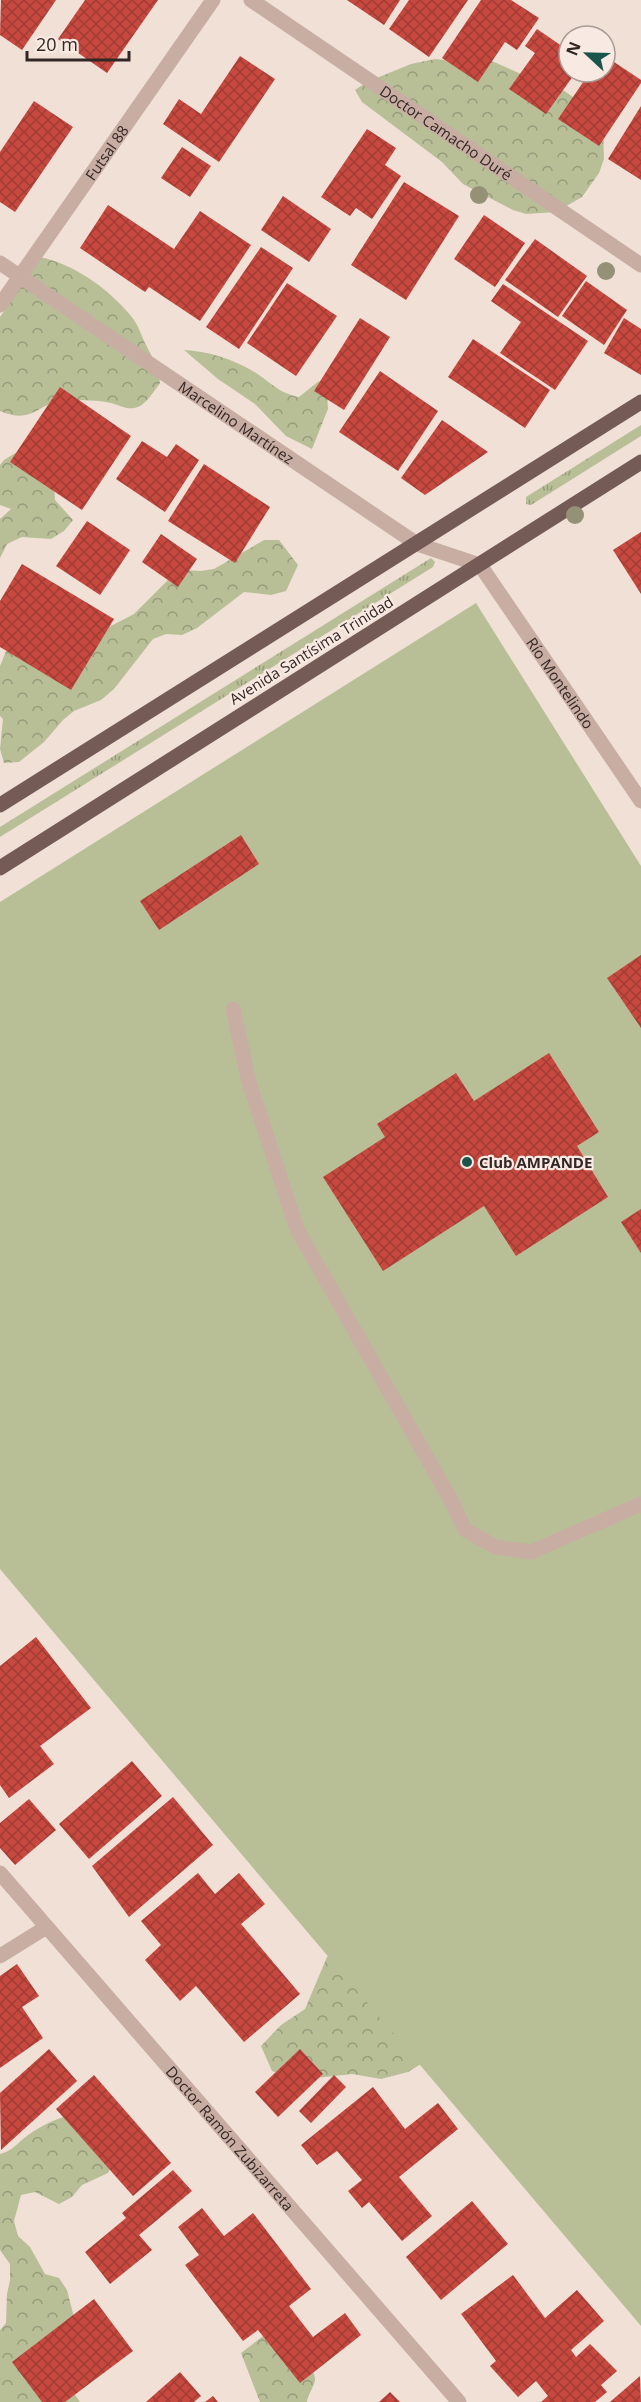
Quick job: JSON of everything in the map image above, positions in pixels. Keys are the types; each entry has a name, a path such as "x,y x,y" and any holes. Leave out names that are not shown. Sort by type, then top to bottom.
{"main road":[{"path":"0,805 641,402"},
{"name":"Avenida Santísima Trinidad","path":"0,868 641,462"}],"street":[{"name":"Futsal 88","path":"0,305 213,0"},
{"name":"Doctor Camacho Duré","path":"251,0 641,265"},
{"name":"Marcelino Martínez","path":"0,264 417,544 480,565"},
{"name":"Río Montelindo","path":"480,565 641,801"},
{"path":"233,1009 249,1082 297,1229 452,1502 465,1530 496,1547 531,1552 641,1504"},
{"name":"Doctor Ramón Zubizarreta","path":"0,1873 45,1928 459,2402"},
{"path":"0,1956 45,1928"}],"green space":[{"path":"479,58 521,74 550,81 573,97 603,129 604,159 599,173 582,197 556,212 526,214 513,210 463,184 442,162 362,102 355,90 367,82 411,64 435,59 453,61"},
{"path":"40,257 65,265 102,287 122,306 138,326 155,363 160,383 141,405 131,408 101,401 69,400 50,404 21,416 0,411 0,317"},
{"path":"184,350 219,356 236,362 279,389 299,397 319,381 327,393 328,409 312,449 286,436 255,404 218,379"},
{"path":"641,425 641,436 531,505 526,504 526,497"},
{"path":"17,452 54,485 55,500 73,520 64,531 51,539 22,537 7,544 0,558 0,519 11,509 0,505 0,465"},
{"path":"264,540 279,540 298,565 286,591 271,595 244,592 197,628 182,635 166,634 153,639 114,689 101,700 74,711 44,742 19,762 4,763 0,749 3,719 0,716 0,666 7,649 107,628 134,614 173,575 186,570 214,569"},
{"path":"431,558 435,562 433,567 0,837 0,827"},
{"path":"476,603 641,866 641,2326 0,1569 0,902"},
{"path":"347,1935 455,2043 408,2072 381,2079 352,2074 297,2080 272,2071 261,2046 281,2025 305,2009 327,1957"},
{"path":"70,2115 114,2160 108,2173 82,2185 72,2197 59,2204 35,2192 21,2195 14,2221 18,2236 30,2247 45,2274 59,2278 67,2290 75,2321 71,2389 80,2402 0,2402 0,2330 6,2323 10,2264 0,2250 0,2154 10,2150 39,2128"},
{"path":"275,2327 306,2359 314,2374 315,2380 307,2402 260,2402 241,2353"}],"building":[{"path":"1,0 56,0 22,50 0,35"},
{"path":"85,0 158,0 107,73 58,39"},
{"path":"347,0 400,0 384,25"},
{"path":"409,0 468,0 429,57 389,29"},
{"path":"481,0 511,0 539,18 517,50 505,42 478,82 442,58"},
{"path":"537,29 557,43 557,84 567,84 546,114 509,89 535,53 525,46"},
{"path":"240,56 275,79 219,162 163,124 179,99 201,114"},
{"path":"617,64 641,80 599,146 558,119 582,84 617,84"},
{"path":"34,101 73,127 15,212 0,202 0,152"},
{"path":"641,106 641,180 608,159"},
{"path":"367,129 396,148 385,165 401,176 372,219 356,208 350,216 321,197"},
{"path":"182,147 211,166 190,197 161,178"},
{"path":"404,182 459,216 406,300 351,265"},
{"path":"283,196 331,229 309,262 261,230"},
{"path":"108,205 174,249 200,211 251,245 200,321 149,287 145,292 80,248"},
{"path":"484,215 525,243 495,287 454,259"},
{"path":"535,239 587,276 558,317 505,280"},
{"path":"261,247 293,268 239,349 206,327"},
{"path":"586,281 627,310 604,345 562,316"},
{"path":"287,283 337,316 296,376 247,343"},
{"path":"503,284 588,341 555,390 500,353 521,322 491,301"},
{"path":"360,318 390,337 344,410 314,391"},
{"path":"624,318 641,329 641,375 604,353"},
{"path":"473,339 550,390 525,428 448,377"},
{"path":"380,371 438,411 398,471 339,432"},
{"path":"60,387 131,436 82,510 10,462"},
{"path":"442,420 488,452 425,495 401,478"},
{"path":"142,441 167,457 176,444 199,460 165,512 116,479"},
{"path":"204,464 270,507 235,563 168,521"},
{"path":"87,521 130,550 100,595 56,566"},
{"path":"641,532 641,594 613,550"},
{"path":"161,534 197,559 178,587 142,562"},
{"path":"22,564 114,619 71,690 0,647 0,601"},
{"path":"241,835 259,864 159,930 140,901"},
{"path":"641,955 641,1028 607,978"},
{"name":"Club AMPANDE","path":"549,1053 599,1132 577,1146 608,1197 516,1256 484,1206 383,1271 323,1177 385,1137 377,1124 456,1073 474,1101"},
{"path":"641,1209 641,1253 621,1222"},
{"path":"36,1637 91,1708 40,1746 54,1764 9,1798 0,1785 0,1666"},
{"path":"132,1761 162,1796 89,1859 59,1824"},
{"path":"173,1797 213,1845 129,1917 92,1866"},
{"path":"29,1799 56,1830 15,1865 0,1848 0,1823"},
{"path":"198,1873 215,1894 239,1873 265,1904 241,1924 300,1994 244,2042 196,1986 180,2001 145,1960 161,1945 141,1921"},
{"path":"17,1964 39,1996 22,2007 43,2038 0,2068 0,1976"},
{"path":"49,2049 77,2081 1,2150 0,2093"},
{"path":"300,2049 323,2074 278,2117 255,2092"},
{"path":"94,2075 171,2163 133,2196 56,2109"},
{"path":"334,2075 346,2087 311,2123 299,2111"},
{"path":"373,2087 405,2129 438,2103 458,2129 399,2177 432,2216 402,2241 369,2202 362,2208 348,2191 362,2180 337,2151 317,2165 301,2145"},
{"path":"173,2170 192,2191 139,2235 152,2250 110,2284 85,2252 126,2218 122,2213"},
{"path":"472,2201 508,2244 441,2300 406,2257"},
{"path":"202,2208 224,2236 253,2213 311,2289 289,2306 313,2337 345,2313 361,2335 300,2383 258,2330 243,2341 185,2265 199,2255 178,2227"},
{"path":"513,2275 545,2318 577,2290 604,2321 571,2350 576,2357 590,2344 617,2371 601,2385 607,2392 595,2402 541,2402 548,2396 536,2381 518,2397 490,2366 496,2361 461,2314"},
{"path":"94,2299 133,2351 65,2402 42,2402 12,2362"},
{"path":"180,2372 201,2396 194,2402 146,2402"},
{"path":"640,2376 641,2402 610,2402"},
{"path":"390,2392 400,2402 379,2402"},
{"path":"213,2396 218,2402 205,2402"}],"place":[{"name":"Club AMPANDE","path":"467,1162"}]}
